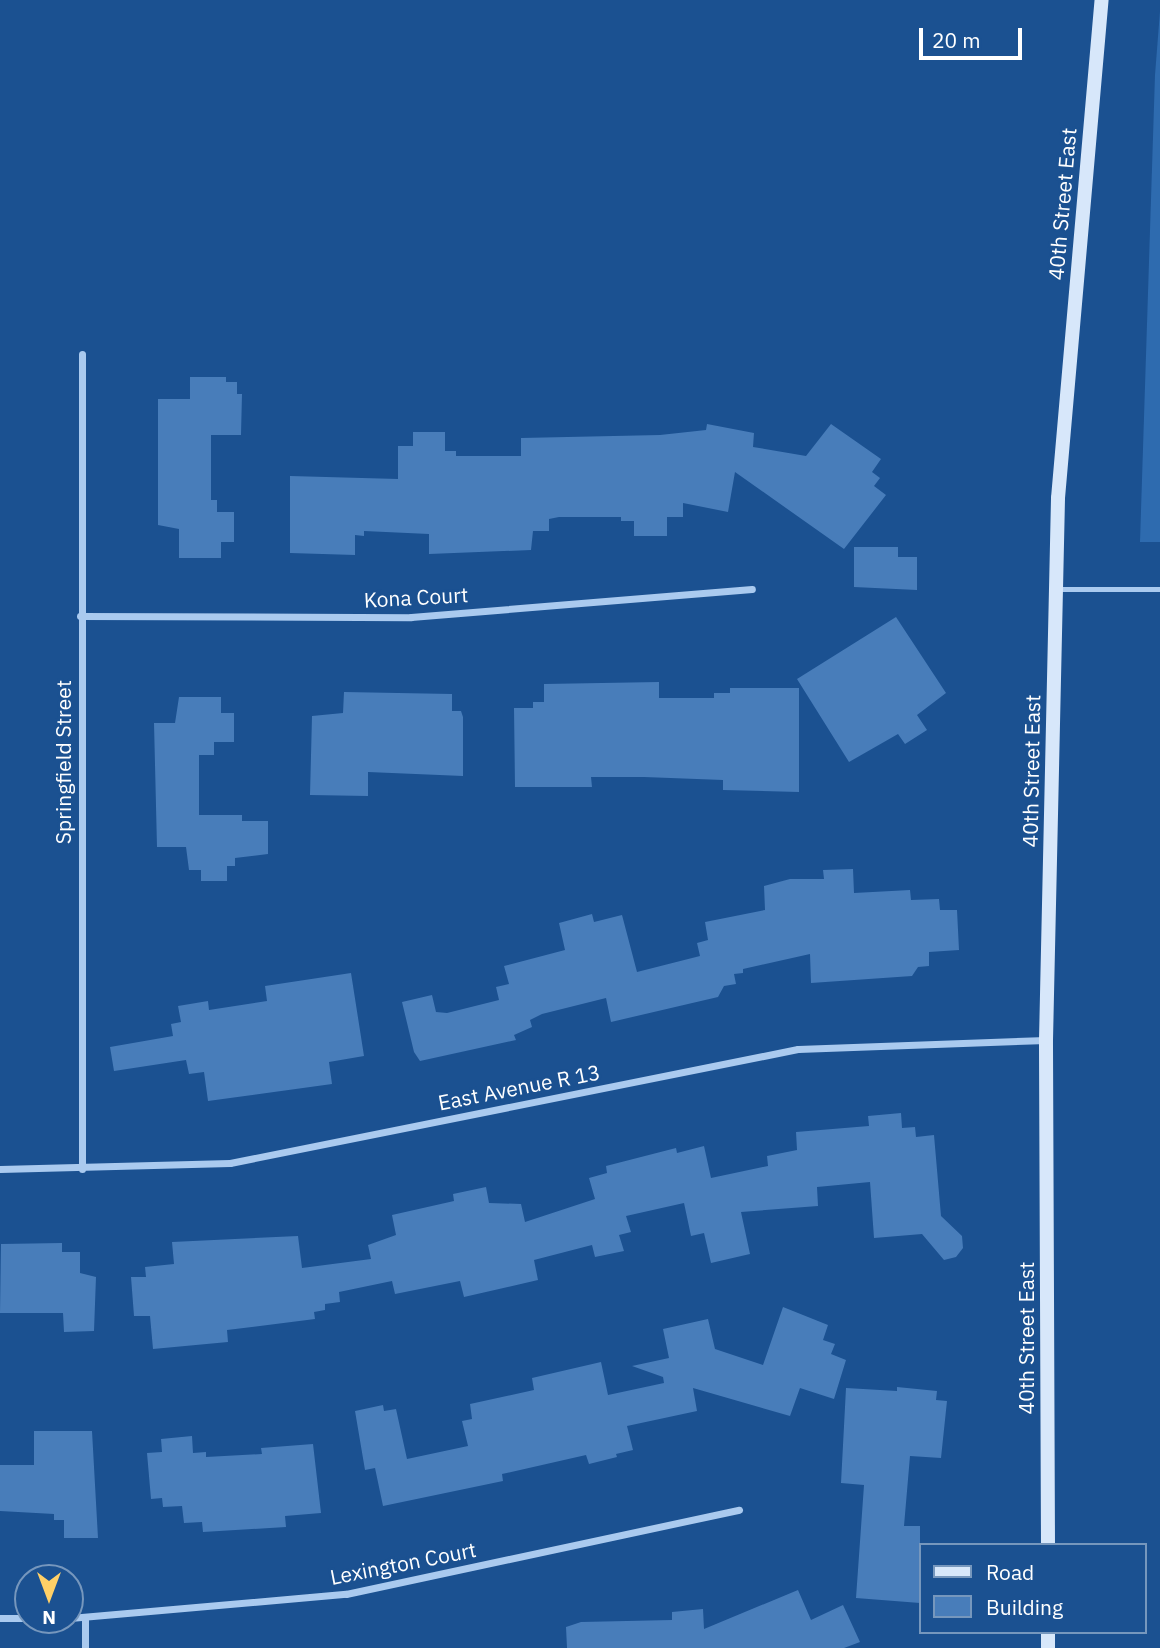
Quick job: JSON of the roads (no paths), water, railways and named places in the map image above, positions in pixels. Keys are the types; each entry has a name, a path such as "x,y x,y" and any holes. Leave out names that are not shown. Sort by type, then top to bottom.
{"main road":[{"name":"40th Street East","path":"1048,1543 1046,1040 1056,589 1070,342 1102,0"}],"street":[{"name":"Springfield Street","path":"82,354 82,1169"},
{"name":"Kona Court","path":"80,616 411,617 752,589"},
{"name":"East Avenue R 13","path":"0,1169 82,1169 230,1163 798,1049 1046,1040"},
{"name":"Lexington Court","path":"85,1618 346,1594 739,1510"},
{"path":"85,1618 85,1648"}],"lane":[{"path":"1056,589 1160,589"}]}
